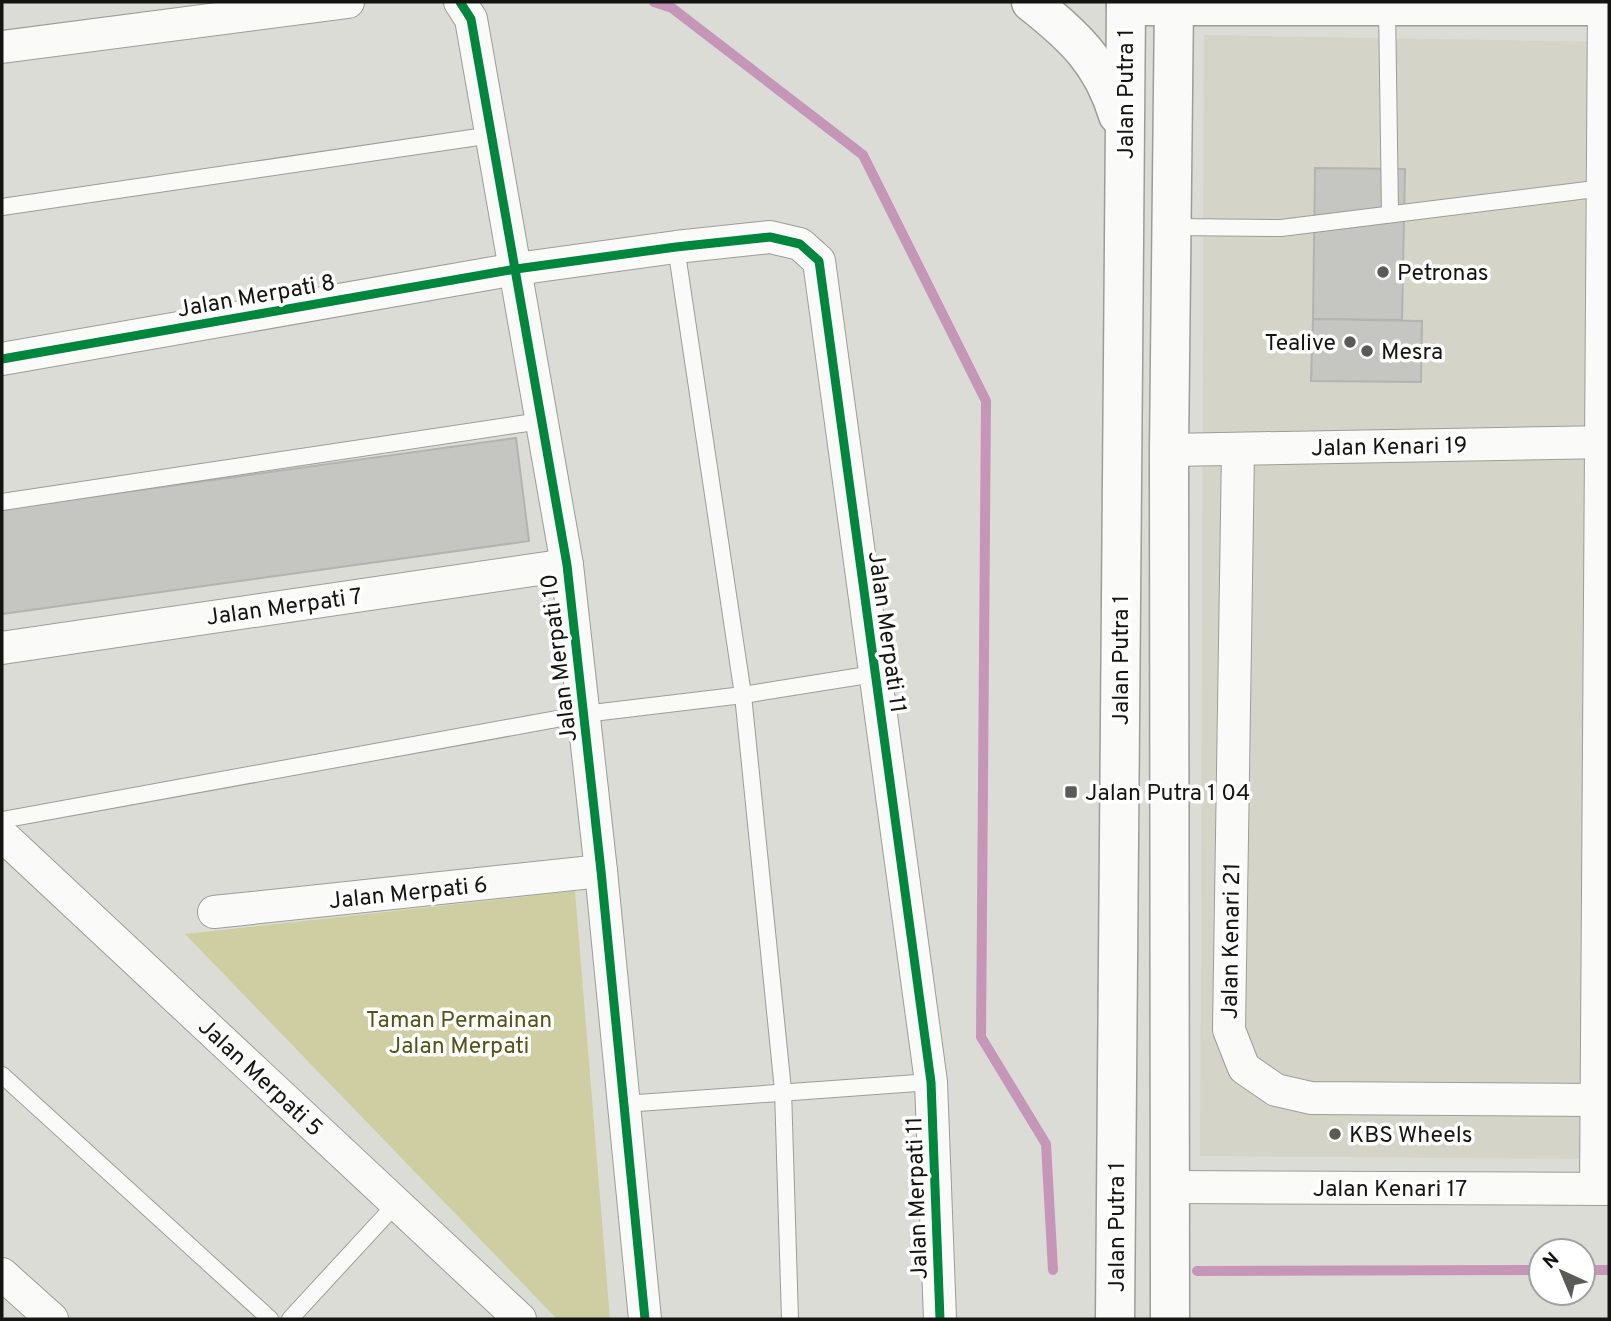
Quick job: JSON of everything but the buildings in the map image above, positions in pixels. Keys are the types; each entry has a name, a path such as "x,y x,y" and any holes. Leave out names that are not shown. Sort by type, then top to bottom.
{"main road":[{"path":"1031,2 1088,53 1109,86 1124,137"},
{"path":"1118,3 1607,6"},
{"name":"Jalan Putra 1","path":"1115,1319 1124,137 1118,3"},
{"name":"Jalan Putra 1","path":"1170,1319 1169,450 1174,4"}],"street":[{"path":"2,47 348,2"},
{"name":"Jalan Merpati 10","path":"460,2 471,19 567,565 601,871 645,1319"},
{"path":"1603,1189 1597,1100 1604,779 1606,277 1603,188 1607,6"},
{"name":"Jalan Merpati 11","path":"516,268 770,237 800,244 819,261 931,1082 940,1319"},
{"name":"Jalan Merpati 8","path":"2,359 516,268"},
{"name":"Jalan Kenari 19","path":"1169,450 1605,442"},
{"name":"Jalan Kenari 21","path":"1238,450 1229,1030 1244,1068 1276,1090 1311,1098 1597,1100"},
{"name":"Jalan Merpati 7","path":"2,648 567,565"},
{"name":"Jalan Merpati 5","path":"2,835 520,1319"},
{"name":"Jalan Merpati 6","path":"214,912 601,871"},
{"name":"Jalan Kenari 17","path":"1170,1187 1603,1189"},
{"path":"2,1274 52,1319"}],"lane":[{"path":"1387,5 1390,213"},
{"path":"2,207 492,135"},
{"path":"1171,227 1281,228 1603,188"},
{"path":"676,247 743,695 783,1090 790,1319"},
{"path":"2,502 541,421"},
{"path":"2,820 584,715 743,695 874,674"},
{"path":"2,1075 270,1319"},
{"path":"624,1104 783,1090 931,1082"},
{"path":"290,1319 397,1203"}],"shaded area":[{"path":"1204,35 1609,42 1609,1159 1200,1156"}],"green space":[{"name":"Taman Permainan Jalan Merpati","path":"575,891 610,1319 557,1319 185,934"}],"waterway":[{"path":"654,2 672,8 863,155 986,401 981,1037 1046,1144 1053,1270"},
{"path":"1197,1271 1527,1270"},
{"path":"1597,1270 1609,1270"}],"cycle path":[{"path":"460,2 471,19 567,565 601,871 645,1319"},
{"path":"2,359 516,269 676,247 770,237 800,244 819,261 931,1082 940,1319"}],"place":[{"name":"Petronas","path":"1383,272"},
{"name":"Tealive","path":"1350,342"},
{"name":"Mesra","path":"1367,351"},
{"name":"Jalan Putra 1 04","path":"1071,792"},
{"name":"KBS Wheels","path":"1335,1134"}]}
